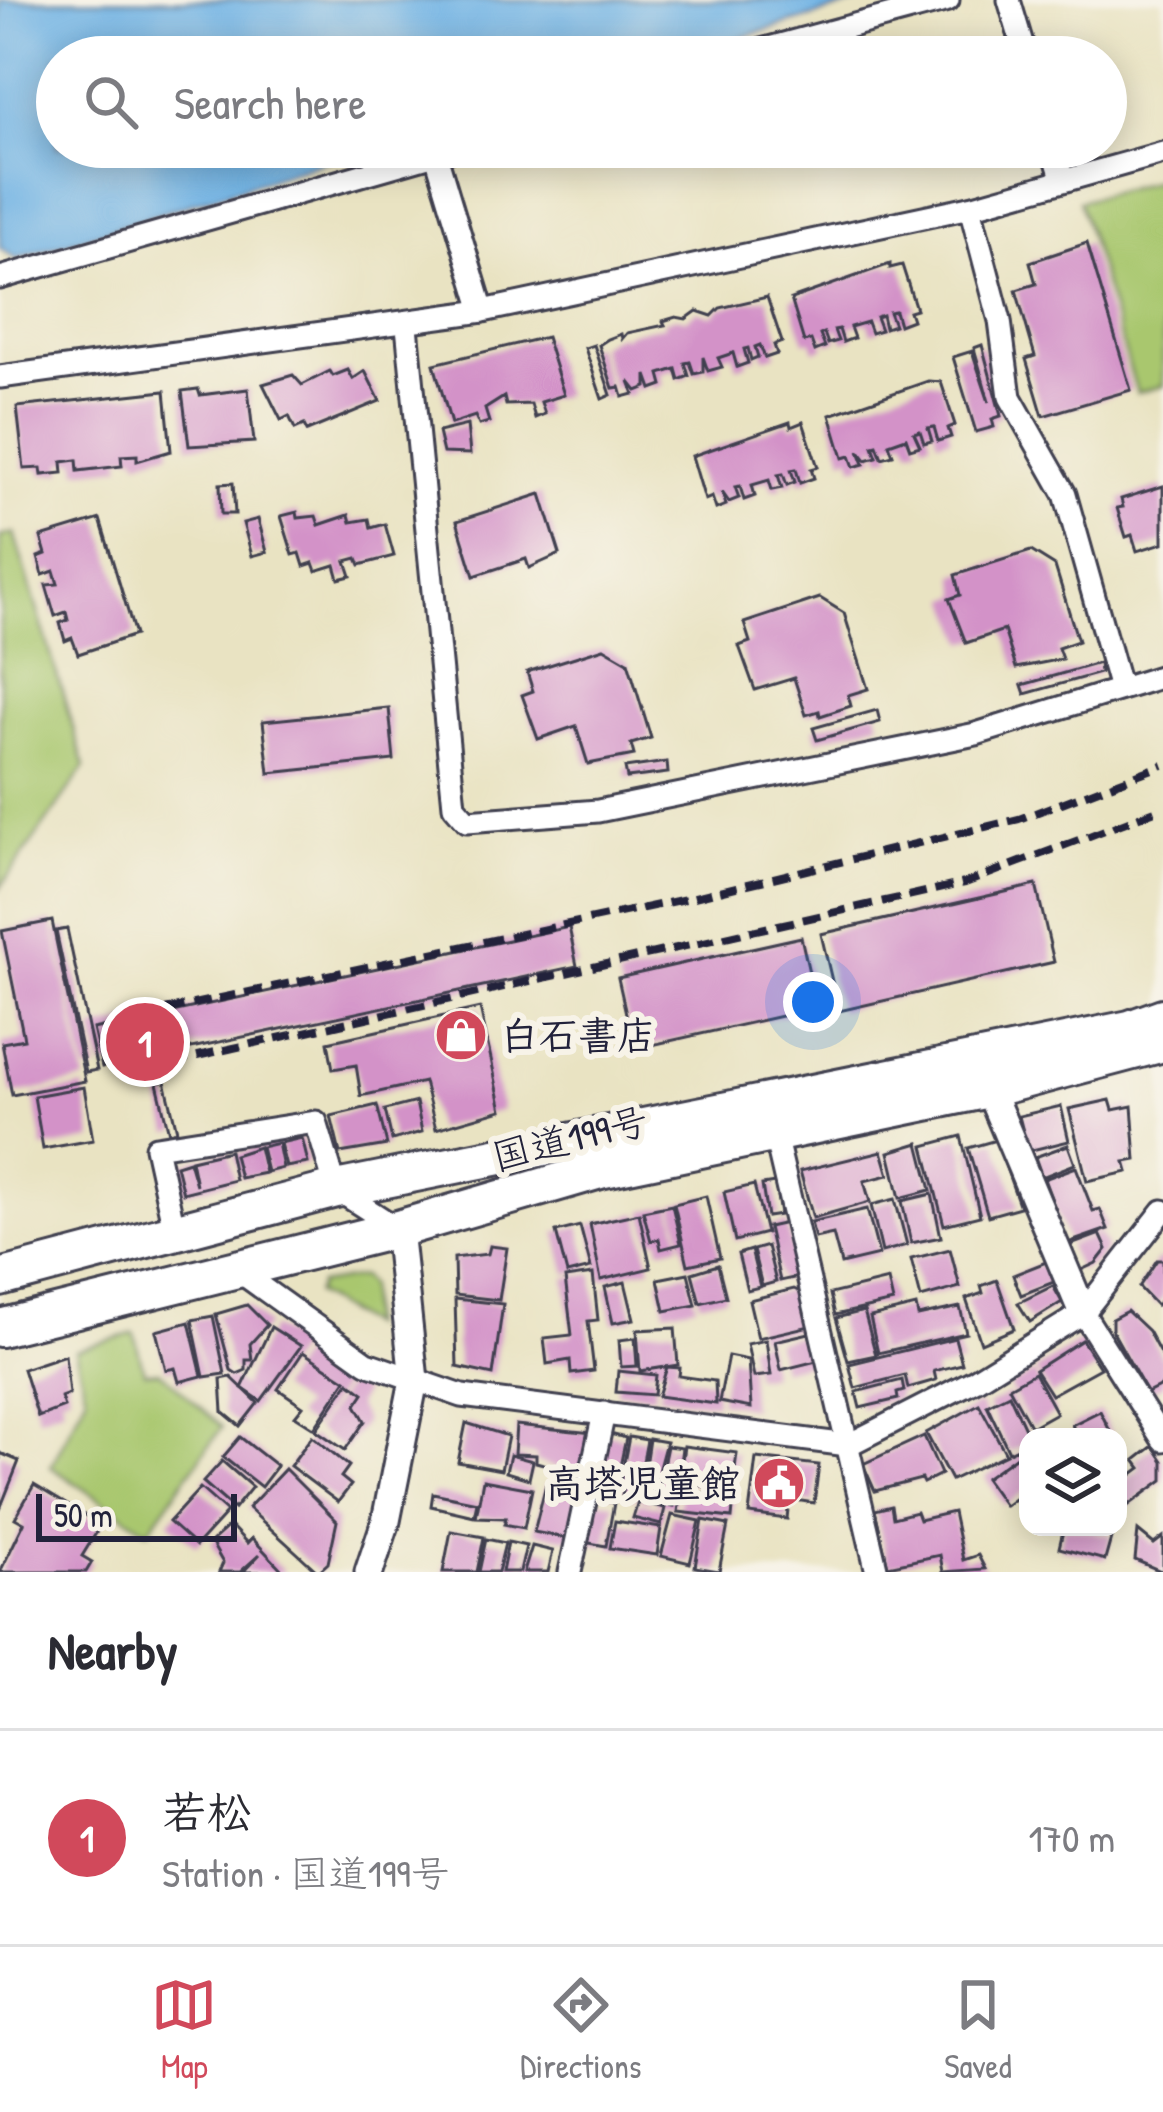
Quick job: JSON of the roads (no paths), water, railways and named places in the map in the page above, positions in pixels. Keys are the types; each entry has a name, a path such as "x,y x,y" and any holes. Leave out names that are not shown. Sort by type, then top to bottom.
{"highway":[{"name":"国道199号","path":"0,1279 336,1189 1130,1029 1163,1017"},
{"name":"国道199号","path":"0,1328 398,1229 600,1170 989,1089 1163,1042"},
{"path":"0,1268 41,1268"}],"street":[{"path":"813,36 948,0"},
{"path":"1010,0 1020,36"},
{"path":"1127,161 1163,152"},
{"path":"0,278 387,168"},
{"path":"440,168 483,311"},
{"path":"1059,168 1062,178"},
{"path":"0,377 407,326 970,207 1101,168"},
{"path":"970,207 1000,321 1010,397 1065,494 1120,689"},
{"path":"407,326 454,806 467,821 598,811 976,734 1163,676"},
{"path":"989,1089 1083,1313 1163,1439"},
{"path":"175,1233 156,1147 316,1122 336,1189 398,1229 414,1380 386,1521 369,1572"},
{"path":"775,1135 877,1572"},
{"path":"233,1268 367,1364 462,1396 848,1444 975,1380 1083,1313 1163,1211"},
{"path":"570,1572 604,1414"}],"water":[{"path":"0,0 869,0 746,36 36,36 36,168 303,168 16,259 0,248"}],"railway":[{"path":"113,1021 686,899 1019,819 1163,765"},
{"path":"118,1074 965,883 1163,808"}],"place":[{"name":"白石書店","path":"461,1035"},
{"name":"若松","path":"145,1042"},
{"name":"高塔児童館","path":"779,1483"}]}
